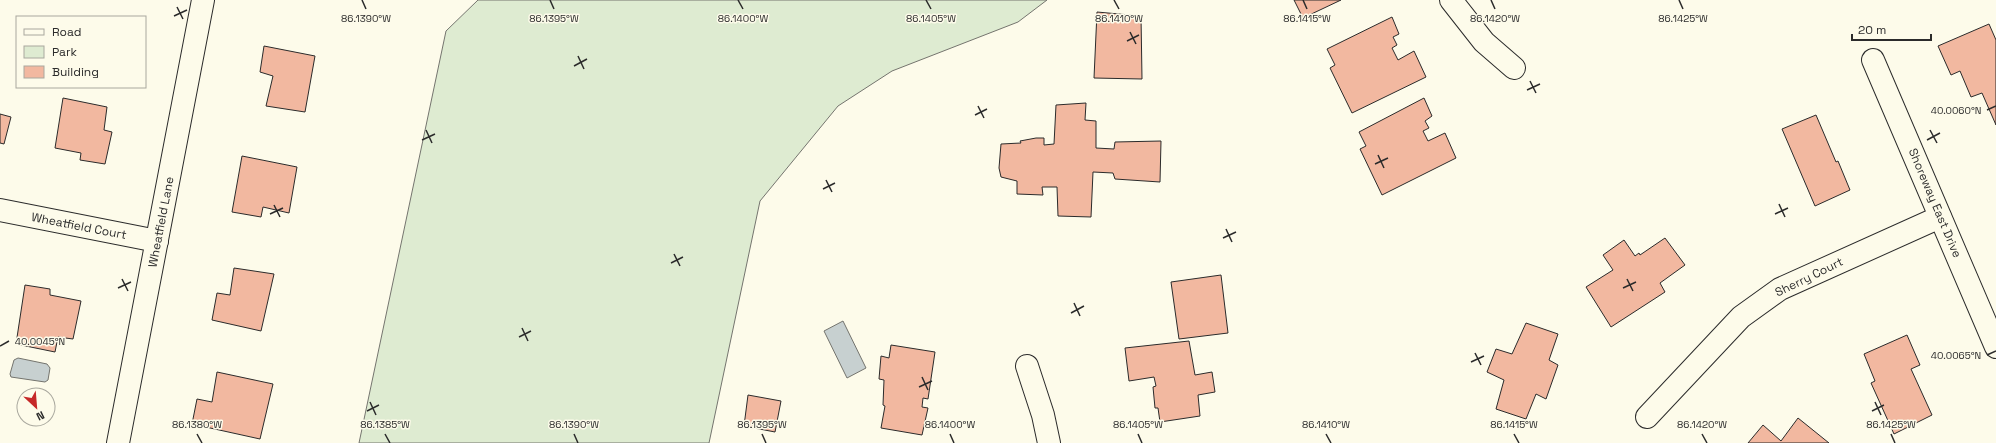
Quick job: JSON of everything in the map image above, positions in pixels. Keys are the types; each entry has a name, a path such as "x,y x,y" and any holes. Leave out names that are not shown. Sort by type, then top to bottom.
{"street":[{"name":"Wheatfield Lane","path":"118,443 203,0"},
{"path":"1451,0 1484,42 1514,68"},
{"name":"Shoreway East Drive","path":"1873,60 1996,347"},
{"name":"Wheatfield Court","path":"0,210 157,241"},
{"name":"Sherry Court","path":"1647,417 1741,317 1780,289 1940,217"},
{"path":"1027,366 1043,415 1049,443"}],"green space":[{"path":"478,0 1047,0 1018,22 892,71 838,106 760,201 709,443 359,443 446,31"}],"shaded area":[{"path":"843,321 866,368 847,378 824,331"},
{"path":"18,358 47,364 50,368 48,380 45,382 11,377 10,374 14,360"}],"building":[{"path":"1294,0 1341,0 1303,18"},
{"path":"1097,12 1141,16 1142,79 1094,78"},
{"path":"1392,17 1399,34 1393,37 1397,45 1392,48 1398,60 1414,51 1426,77 1352,113 1330,68 1335,65 1327,49"},
{"path":"1989,24 1996,40 1996,125 1982,93 1971,97 1960,71 1951,75 1938,46"},
{"path":"264,46 315,56 305,112 266,106 273,76 260,72"},
{"path":"63,98 107,107 104,130 112,132 105,164 80,160 81,153 55,148"},
{"path":"1424,98 1432,116 1425,121 1429,128 1423,131 1428,141 1445,133 1456,158 1382,195 1360,149 1366,146 1359,132"},
{"path":"1086,103 1085,120 1096,121 1096,148 1114,149 1115,142 1161,141 1160,182 1115,179 1113,173 1093,172 1091,217 1058,216 1057,187 1042,187 1043,195 1017,194 1017,181 1001,177 999,168 1001,144 1021,143 1020,141 1044,138 1044,145 1054,144 1056,105"},
{"path":"0,114 11,117 4,144 0,143"},
{"path":"1816,115 1850,190 1815,206 1782,129"},
{"path":"242,156 297,167 289,213 263,207 261,217 232,212"},
{"path":"1665,238 1685,265 1660,283 1665,292 1611,327 1586,287 1613,270 1603,255 1624,240 1635,256 1639,253 1640,255"},
{"path":"234,268 274,274 261,331 212,320 217,293 230,295"},
{"path":"1221,275 1228,333 1179,339 1171,282"},
{"path":"25,285 50,289 50,295 81,301 73,339 58,337 55,352 16,344"},
{"path":"1526,323 1558,334 1549,360 1558,365 1546,399 1536,394 1526,419 1496,409 1504,380 1487,372 1496,349 1512,354"},
{"path":"1907,335 1920,365 1911,369 1932,415 1894,434 1871,383 1875,381 1864,354"},
{"path":"1189,341 1195,375 1212,372 1215,392 1198,395 1200,416 1160,422 1158,408 1155,408 1153,387 1156,386 1154,377 1129,381 1125,348"},
{"path":"891,345 935,352 928,399 923,398 922,407 928,408 922,435 881,428 885,406 883,405 884,380 879,379 881,356 889,358"},
{"path":"217,372 273,384 260,439 192,424 197,399 212,402"},
{"path":"748,395 781,401 775,432 744,426"},
{"path":"1798,418 1829,443 1748,443 1763,425 1781,441"}]}
